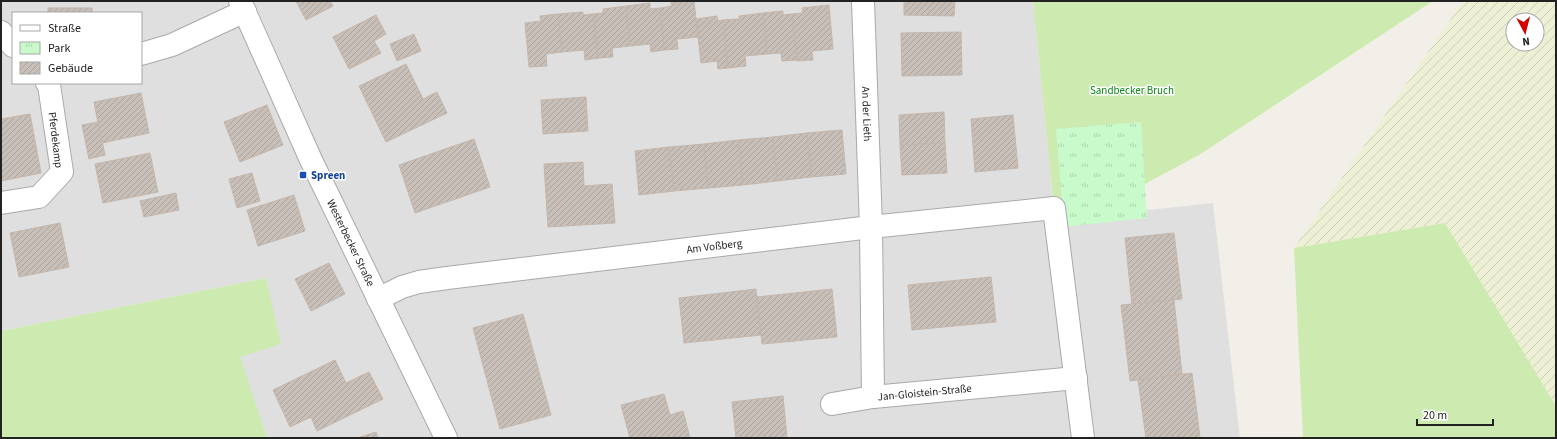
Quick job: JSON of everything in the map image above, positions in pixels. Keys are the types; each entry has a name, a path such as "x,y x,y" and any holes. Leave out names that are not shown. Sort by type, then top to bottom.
{"street":[{"name":"An der Lieth","path":"863,1 871,227"},
{"path":"142,54 172,45 243,6"},
{"name":"Westerbecker Straße","path":"243,6 310,160 446,438"},
{"path":"1,32 12,45"},
{"name":"Pferdekamp","path":"1,203 39,196 62,172 50,84"},
{"name":"Am Voßberg","path":"378,299 419,282 447,278 871,227 1054,208 1076,378"},
{"name":"Jan-Gloistein-Straße","path":"871,227 873,398 1076,378"},
{"path":"1076,378 1083,438"},
{"path":"832,404 873,398"}],"shaded area":[{"path":"1,1 1033,1 1054,208 1083,217 1213,203 1240,438 267,438 239,357 266,278 1,331"}],"green space":[{"name":"Sandbecker Bruch","path":"1033,1 1433,1 1199,155 1083,217 1054,208"},
{"path":"1463,1 1556,1 1556,406 1445,223 1294,248"},
{"path":"1141,122 1147,218 1064,227 1056,129"},
{"path":"1445,223 1556,406 1556,438 1303,438 1294,248"},
{"path":"266,278 281,344 240,357 267,438 1,438 1,331"}],"building":[{"path":"296,1 330,1 333,6 306,20"},
{"path":"694,1 698,37 677,39 678,49 664,50 660,8 672,6 671,2"},
{"path":"904,1 955,1 954,16 904,15"},
{"path":"650,3 650,9 660,8 664,50 651,52 650,44 630,46 626,6"},
{"path":"829,5 833,49 812,51 813,60 797,61 792,14 803,13 802,8"},
{"path":"626,6 630,46 612,48 613,57 598,58 593,14 603,13 603,9"},
{"path":"48,8 92,8 92,12 48,12"},
{"path":"783,11 783,15 792,14 797,60 782,61 781,53 767,54 763,13"},
{"path":"583,12 583,15 593,14 598,58 585,60 584,50 562,52 558,14"},
{"path":"763,13 767,54 745,56 746,66 728,68 723,20 739,19 739,16"},
{"path":"558,14 562,52 546,54 547,66 529,67 525,23 541,21 540,16"},
{"path":"376,15 386,34 374,41 381,53 349,69 333,37"},
{"path":"717,16 718,21 723,20 728,68 718,69 717,61 701,63 696,19"},
{"path":"961,32 962,75 902,76 901,33"},
{"path":"414,34 421,51 397,61 390,44"},
{"path":"406,64 423,99 437,92 447,113 386,142 359,86"},
{"path":"141,93 149,133 102,143 94,102"},
{"path":"586,97 588,131 543,134 541,100"},
{"path":"267,105 283,145 240,162 224,122"},
{"path":"944,112 945,143 900,145 899,115"},
{"path":"30,114 41,173 1,181 1,119"},
{"path":"1013,115 1018,168 975,172 971,119"},
{"path":"98,122 105,155 89,159 82,125"},
{"path":"842,130 846,174 811,177 807,133"},
{"path":"807,133 811,177 777,181 773,137"},
{"path":"773,137 777,181 743,185 738,140"},
{"path":"474,139 490,187 415,213 399,165"},
{"path":"738,140 743,185 708,188 704,144"},
{"path":"945,143 947,173 902,175 900,145"},
{"path":"704,144 708,188 674,191 669,147"},
{"path":"669,147 674,191 639,195 635,151"},
{"path":"150,153 158,192 103,203 95,164"},
{"path":"583,162 584,186 612,184 615,223 548,227 544,164"},
{"path":"252,173 260,201 237,208 229,179"},
{"path":"176,193 179,210 144,217 140,201"},
{"path":"294,195 305,231 258,246 247,210"},
{"path":"60,223 69,267 19,277 10,233"},
{"path":"1174,233 1182,299 1132,304 1125,238"},
{"path":"329,263 345,294 311,311 295,279"},
{"path":"991,277 996,322 912,330 908,285"},
{"path":"756,289 761,335 684,343 679,298"},
{"path":"832,289 837,337 762,344 757,297"},
{"path":"1174,300 1182,374 1130,381 1121,305"},
{"path":"523,314 551,415 500,429 473,328"},
{"path":"335,360 346,383 369,372 383,399 317,431 311,417 290,427 273,390"},
{"path":"1192,373 1200,438 1146,438 1138,380"},
{"path":"664,394 670,415 683,411 690,438 630,438 621,405"},
{"path":"783,396 787,438 736,438 732,402"},
{"path":"376,432 378,438 357,438"}],"place":[{"name":"Spreen","path":"303,175"}]}
